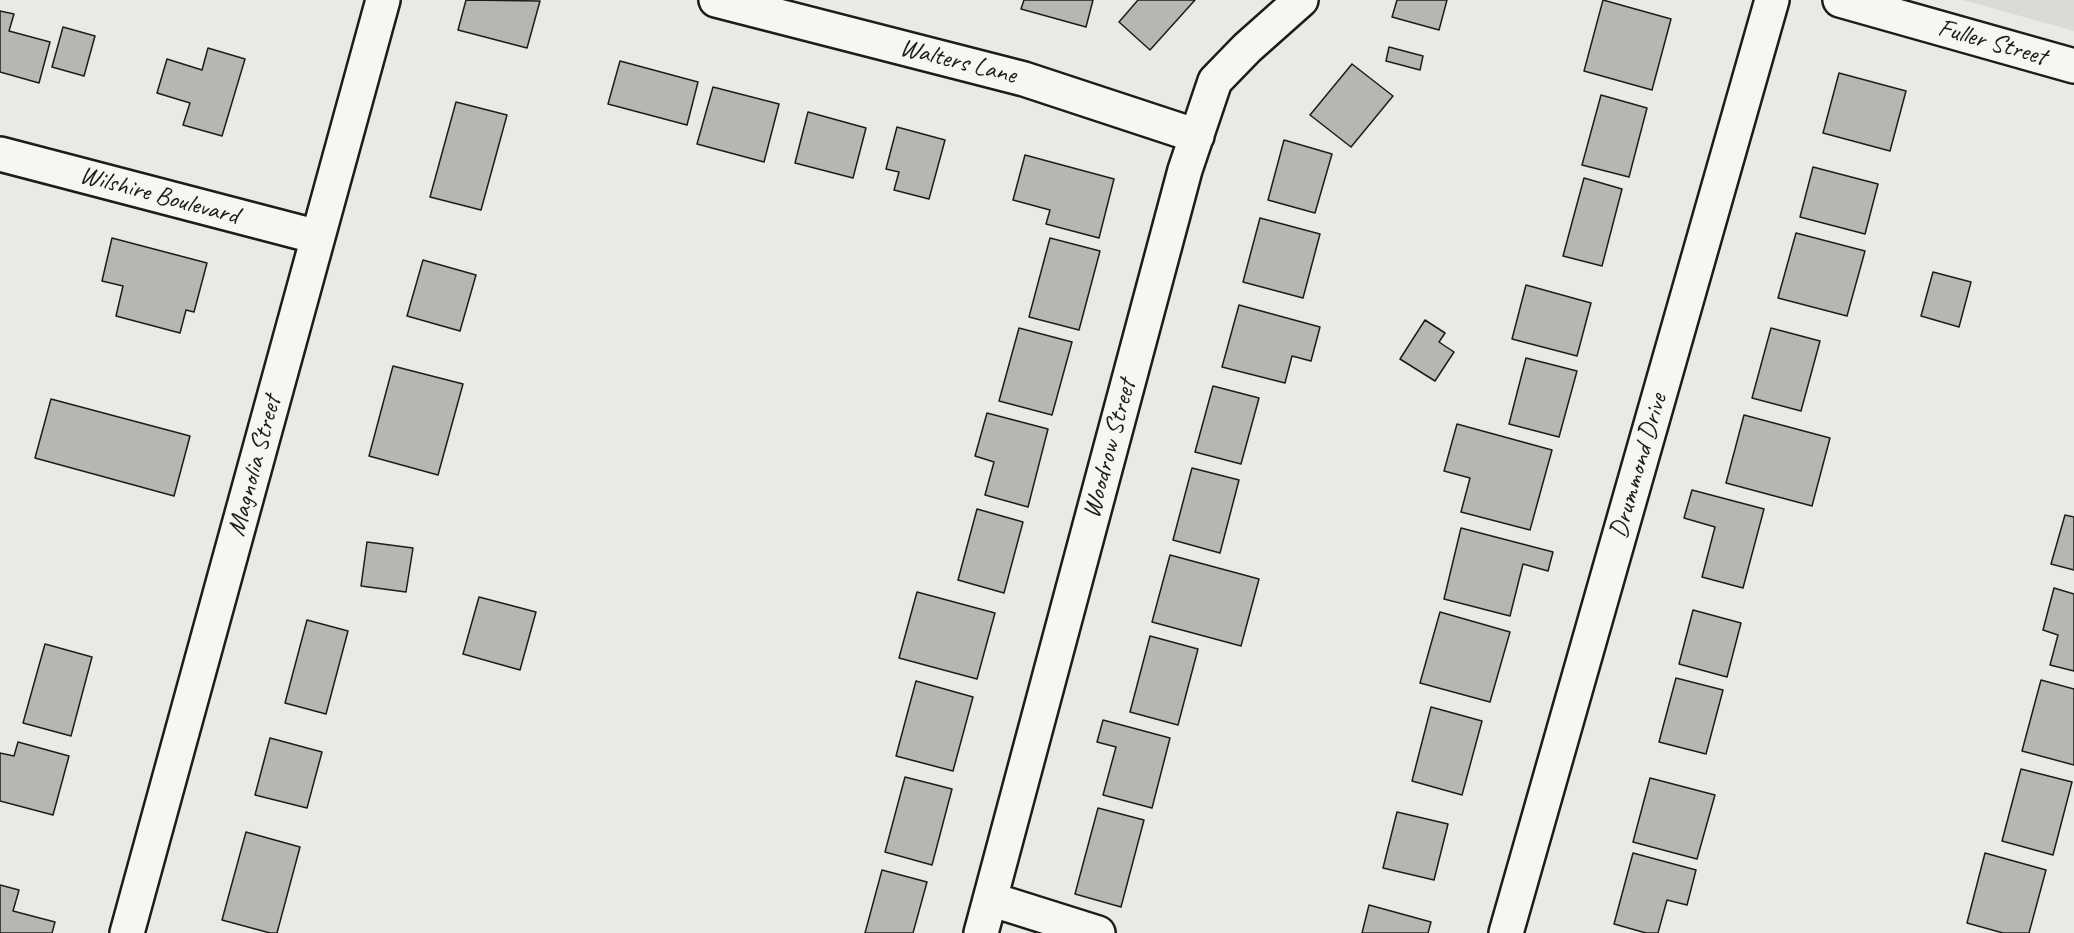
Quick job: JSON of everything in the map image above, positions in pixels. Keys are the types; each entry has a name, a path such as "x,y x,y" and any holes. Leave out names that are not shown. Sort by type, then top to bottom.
{"street":[{"name":"Magnolia Street","path":"127,933 383,0"},
{"name":"Walters Lane","path":"716,0 1024,79 1197,136"},
{"name":"Woodrow Street","path":"981,933 1185,170 1215,81 1247,48 1301,0"},
{"name":"Drummond Drive","path":"1506,933 1772,0"},
{"name":"Fuller Street","path":"1840,0 2074,66"},
{"name":"Wilshire Boulevard","path":"0,154 318,237"},
{"path":"990,899 1098,933"}],"shaded area":[{"path":"1963,0 2074,0 2074,31"}],"building":[{"path":"466,0 540,1 527,48 458,30"},
{"path":"1024,0 1093,0 1086,27 1021,9"},
{"path":"1138,0 1195,0 1150,50 1119,22"},
{"path":"1397,0 1447,0 1439,30 1392,17"},
{"path":"1603,0 1671,19 1652,90 1584,71"},
{"path":"0,11 14,14 9,31 50,42 39,83 0,72"},
{"path":"63,27 95,36 84,76 52,67"},
{"path":"1389,47 1423,56 1420,70 1386,61"},
{"path":"208,48 245,59 222,136 183,125 190,103 157,93 167,59 202,70"},
{"path":"620,61 698,82 687,125 608,104"},
{"path":"1352,64 1393,96 1351,147 1310,115"},
{"path":"1839,73 1906,91 1890,151 1823,133"},
{"path":"713,87 779,104 764,162 697,144"},
{"path":"1601,95 1647,108 1629,177 1582,165"},
{"path":"456,102 507,115 481,210 430,197"},
{"path":"808,112 866,128 853,178 795,163"},
{"path":"897,127 945,140 929,199 894,190 899,172 886,169"},
{"path":"1284,140 1332,154 1315,213 1268,200"},
{"path":"1025,155 1114,179 1099,238 1046,224 1050,210 1013,200"},
{"path":"1813,167 1878,184 1865,234 1800,217"},
{"path":"1584,178 1622,189 1602,266 1563,256"},
{"path":"1260,218 1320,234 1303,298 1243,282"},
{"path":"1796,233 1865,251 1847,316 1778,298"},
{"path":"112,238 207,263 194,312 186,310 180,333 116,316 123,286 102,281"},
{"path":"1050,238 1100,251 1079,330 1029,317"},
{"path":"423,260 476,275 460,331 407,316"},
{"path":"1933,272 1971,282 1959,327 1921,316"},
{"path":"1526,285 1591,303 1577,356 1512,339"},
{"path":"1239,305 1320,327 1311,361 1292,356 1285,383 1222,367"},
{"path":"1425,320 1445,333 1439,342 1454,352 1435,381 1400,359"},
{"path":"1019,328 1072,342 1052,415 999,401"},
{"path":"1771,328 1820,341 1801,411 1752,398"},
{"path":"1526,358 1577,371 1559,437 1509,424"},
{"path":"393,366 463,384 438,475 369,456"},
{"path":"1213,386 1259,398 1241,464 1195,452"},
{"path":"51,399 190,436 174,496 35,458"},
{"path":"987,413 1048,429 1028,507 985,495 994,462 975,456"},
{"path":"1744,415 1830,438 1812,506 1726,483"},
{"path":"1457,424 1552,450 1530,530 1461,512 1470,478 1444,471"},
{"path":"1192,468 1239,480 1220,553 1173,540"},
{"path":"1692,490 1764,509 1743,588 1702,577 1715,527 1684,518"},
{"path":"977,509 1023,522 1004,593 958,580"},
{"path":"2065,515 2074,517 2074,570 2051,564"},
{"path":"1461,528 1553,552 1548,571 1523,564 1510,616 1444,599"},
{"path":"367,542 413,548 406,592 361,586"},
{"path":"1170,555 1259,579 1241,646 1152,622"},
{"path":"2054,588 2074,594 2074,671 2050,665 2058,635 2043,630"},
{"path":"917,592 995,613 977,679 899,658"},
{"path":"479,597 536,612 520,670 463,654"},
{"path":"1693,610 1741,623 1727,677 1679,664"},
{"path":"1440,612 1510,632 1490,702 1420,683"},
{"path":"307,620 348,631 326,714 285,703"},
{"path":"1150,636 1198,649 1178,725 1130,712"},
{"path":"45,644 92,657 71,736 23,723"},
{"path":"1676,678 1723,690 1706,754 1659,742"},
{"path":"2041,680 2074,689 2074,765 2022,751"},
{"path":"916,681 973,697 953,771 896,756"},
{"path":"1431,707 1482,721 1462,795 1412,781"},
{"path":"1103,720 1170,738 1152,808 1103,795 1116,747 1097,742"},
{"path":"270,738 322,752 307,808 255,795"},
{"path":"18,742 69,756 53,815 0,801 0,753 14,756"},
{"path":"2021,769 2072,782 2053,855 2002,841"},
{"path":"905,777 952,789 932,865 885,852"},
{"path":"1650,778 1715,795 1697,859 1633,842"},
{"path":"1098,808 1144,820 1121,907 1075,894"},
{"path":"1397,812 1448,824 1434,880 1383,868"},
{"path":"246,832 300,847 277,933 222,920"},
{"path":"1633,853 1696,870 1687,905 1667,900 1658,933 1646,933 1614,924"},
{"path":"1985,853 2046,870 2029,933 2003,933 1967,923"},
{"path":"882,870 927,882 913,933 865,933"},
{"path":"0,885 19,890 13,911 55,922 52,933 0,933"},
{"path":"1369,905 1431,922 1428,933 1362,933"}]}
